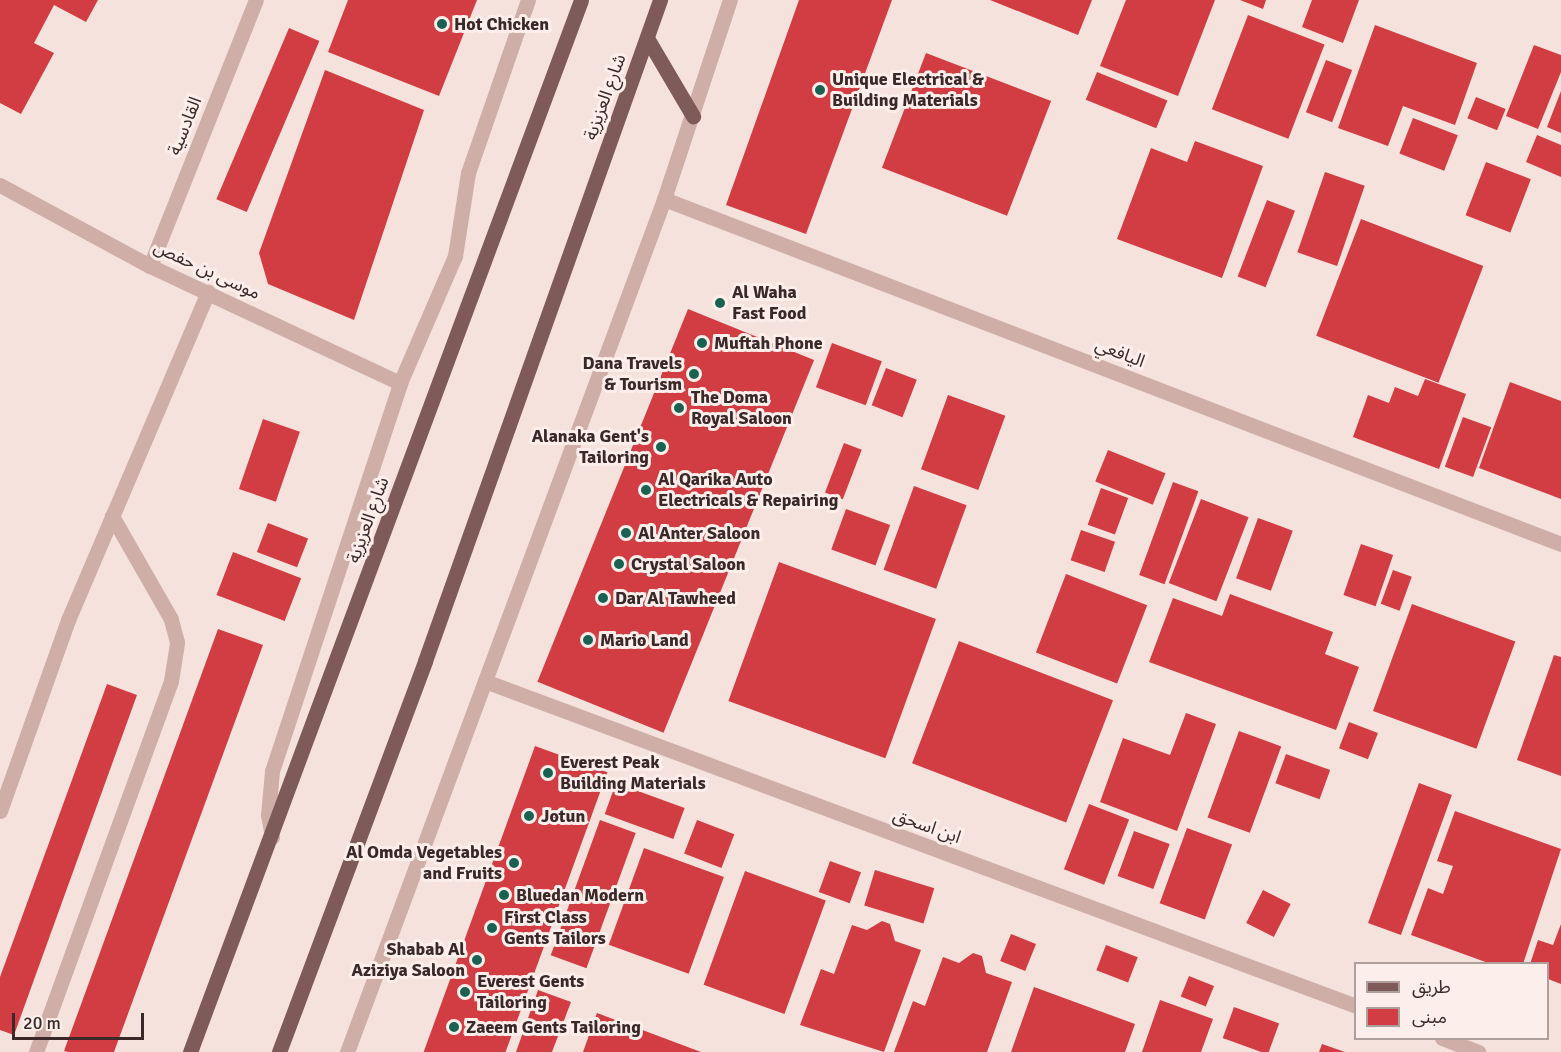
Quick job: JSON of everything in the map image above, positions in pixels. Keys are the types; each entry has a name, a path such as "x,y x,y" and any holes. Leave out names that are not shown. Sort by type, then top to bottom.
{"main road":[{"name":"شارع العزيزية","path":"190,1052 272,837 581,0"},
{"name":"شارع العزيزية","path":"279,1052 425,661 660,0"},
{"path":"647,38 693,116"}],"street":[{"name":"القادسية","path":"150,266 256,0"},
{"path":"272,837 268,815 272,771 400,382 455,256 468,173 528,0"},
{"path":"346,1052 664,200 730,0"},
{"name":"موسى بن حفص","path":"0,185 150,266 400,382"},
{"name":"اليافعي","path":"664,200 1561,543"},
{"path":"0,811 68,620 208,292"},
{"path":"36,1052 171,681 177,642 171,619 112,516"},
{"name":"ابن اسحق","path":"485,681 1354,1005"},
{"path":"1447,1040 1478,1052"}],"building":[{"path":"0,0 98,0 86,22 54,5 34,43 54,53 21,114 0,103"},
{"path":"348,0 477,0 439,96 328,52"},
{"path":"799,0 892,0 806,234 726,205"},
{"path":"990,0 1092,0 1078,35"},
{"path":"1126,0 1215,0 1178,96 1100,66"},
{"path":"1240,0 1266,0 1263,9"},
{"path":"1312,0 1359,0 1343,43 1302,27"},
{"path":"1248,15 1325,44 1288,139 1212,109"},
{"path":"1375,25 1477,63 1455,125 1403,106 1388,146 1338,128"},
{"path":"289,28 319,41 247,212 216,199"},
{"path":"1534,45 1561,55 1561,72 1538,129 1506,116"},
{"path":"926,53 1051,101 1007,216 882,168"},
{"path":"1326,60 1352,70 1332,122 1306,112"},
{"path":"325,70 424,110 354,320 268,284 259,253"},
{"path":"1097,72 1167,100 1156,128 1086,100"},
{"path":"1561,91 1561,133 1547,127"},
{"path":"1476,97 1506,109 1497,130 1467,118"},
{"path":"1413,118 1458,135 1444,171 1399,153"},
{"path":"1537,135 1561,145 1561,177 1526,162"},
{"path":"1195,141 1263,166 1222,278 1117,239 1151,148 1187,162"},
{"path":"1486,162 1531,179 1510,232 1466,215"},
{"path":"1325,172 1365,186 1337,266 1297,252"},
{"path":"1267,200 1295,211 1266,287 1238,277"},
{"path":"1361,219 1483,266 1439,383 1316,336"},
{"path":"688,309 814,360 664,733 537,682"},
{"path":"832,343 882,361 866,405 816,387"},
{"path":"886,368 917,380 902,417 872,405"},
{"path":"1425,379 1466,394 1439,469 1353,437 1368,395 1389,403 1395,387 1418,396"},
{"path":"1510,382 1561,401 1561,499 1479,468"},
{"path":"948,395 1005,416 978,490 921,469"},
{"path":"1463,417 1491,427 1473,477 1445,467"},
{"path":"263,419 300,432 276,502 239,489"},
{"path":"844,443 862,450 843,499 825,492"},
{"path":"1108,450 1165,473 1153,505 1095,482"},
{"path":"1173,482 1198,491 1165,584 1139,575"},
{"path":"914,486 967,505 936,589 884,570"},
{"path":"1101,488 1128,498 1115,535 1088,525"},
{"path":"1201,499 1249,517 1216,601 1169,583"},
{"path":"846,509 890,525 875,565 831,549"},
{"path":"1258,518 1293,531 1271,591 1236,578"},
{"path":"268,523 308,538 297,567 257,552"},
{"path":"1081,530 1115,542 1105,572 1071,560"},
{"path":"1361,544 1393,555 1376,606 1343,595"},
{"path":"233,552 301,578 285,621 217,595"},
{"path":"779,562 936,619 885,758 728,701"},
{"path":"1393,570 1412,577 1399,611 1381,604"},
{"path":"1066,574 1147,605 1117,684 1036,652"},
{"path":"1230,594 1333,632 1325,654 1359,667 1336,730 1149,662 1173,598 1222,616"},
{"path":"1412,604 1515,642 1476,749 1373,711"},
{"path":"218,629 263,645 114,1052 64,1051"},
{"path":"959,641 1113,700 1066,822 912,763"},
{"path":"1554,655 1561,657 1561,776 1517,760"},
{"path":"107,684 137,695 14,1035 0,1030 0,977"},
{"path":"1186,713 1216,724 1177,831 1100,802 1123,738 1170,755"},
{"path":"1349,722 1378,733 1368,759 1339,748"},
{"path":"1239,731 1281,746 1250,833 1208,817"},
{"path":"535,746 607,772 506,1052 424,1052"},
{"path":"1286,754 1330,770 1320,799 1275,783"},
{"path":"616,783 685,808 673,839 605,814"},
{"path":"1419,783 1452,795 1401,935 1368,923"},
{"path":"1089,804 1129,819 1104,885 1064,869"},
{"path":"1455,811 1561,849 1524,962 1485,962 1411,935 1428,888 1443,894 1453,866 1437,861"},
{"path":"600,820 636,833 586,968 551,955"},
{"path":"697,820 734,834 721,868 684,854"},
{"path":"1187,828 1232,844 1205,920 1160,903"},
{"path":"1134,831 1170,844 1153,889 1118,876"},
{"path":"644,848 724,877 689,974 609,945"},
{"path":"830,861 861,872 850,903 819,892"},
{"path":"875,870 934,888 923,924 864,905"},
{"path":"745,871 826,900 784,1014 704,985"},
{"path":"1263,890 1291,904 1274,937 1246,923"},
{"path":"882,921 890,924 895,941 921,950 884,1052 800,1025 821,969 834,974 852,925 867,930"},
{"path":"1561,924 1561,984 1549,979 1549,962 1531,962 1538,940 1553,945"},
{"path":"1011,934 1036,944 1025,971 1000,961"},
{"path":"1106,945 1138,957 1128,982 1096,970"},
{"path":"973,953 982,956 986,973 1012,982 987,1052 894,1052 913,1001 925,1006 943,957 959,963"},
{"path":"1189,976 1214,986 1206,1007 1181,996"},
{"path":"1034,987 1135,1024 1125,1052 1011,1052"},
{"path":"538,990 571,1002 552,1052 516,1052"},
{"path":"1160,1000 1213,1019 1201,1052 1142,1052"},
{"path":"1234,1007 1279,1023 1269,1052 1261,1052 1223,1038"},
{"path":"597,1013 701,1052 583,1052"},
{"path":"1322,1044 1345,1052 1319,1052"}],"place":[{"name":"Hot Chicken","path":"442,24"},
{"name":"Unique Electrical & Building Materials","path":"820,90"},
{"name":"Al Waha Fast Food","path":"720,303"},
{"name":"Muftah Phone","path":"702,343"},
{"name":"Dana Travels & Tourism","path":"694,374"},
{"name":"The Doma Royal Saloon","path":"679,408"},
{"name":"Alanaka Gent's Tailoring","path":"661,447"},
{"name":"Al Qarika Auto Electricals & Repairing","path":"646,490"},
{"name":"Al Anter Saloon","path":"626,533"},
{"name":"Crystal Saloon","path":"619,564"},
{"name":"Dar Al Tawheed","path":"603,598"},
{"name":"Mario Land","path":"588,640"},
{"name":"Everest Peak Building Materials","path":"548,773"},
{"name":"Jotun","path":"529,816"},
{"name":"Al Omda Vegetables and Fruits","path":"514,863"},
{"name":"Bluedan Modern","path":"504,895"},
{"name":"First Class Gents Tailors","path":"492,928"},
{"name":"Shabab Al Aziziya Saloon","path":"477,960"},
{"name":"Everest Gents Tailoring","path":"465,992"},
{"name":"Zaeem Gents Tailoring","path":"454,1027"}]}
